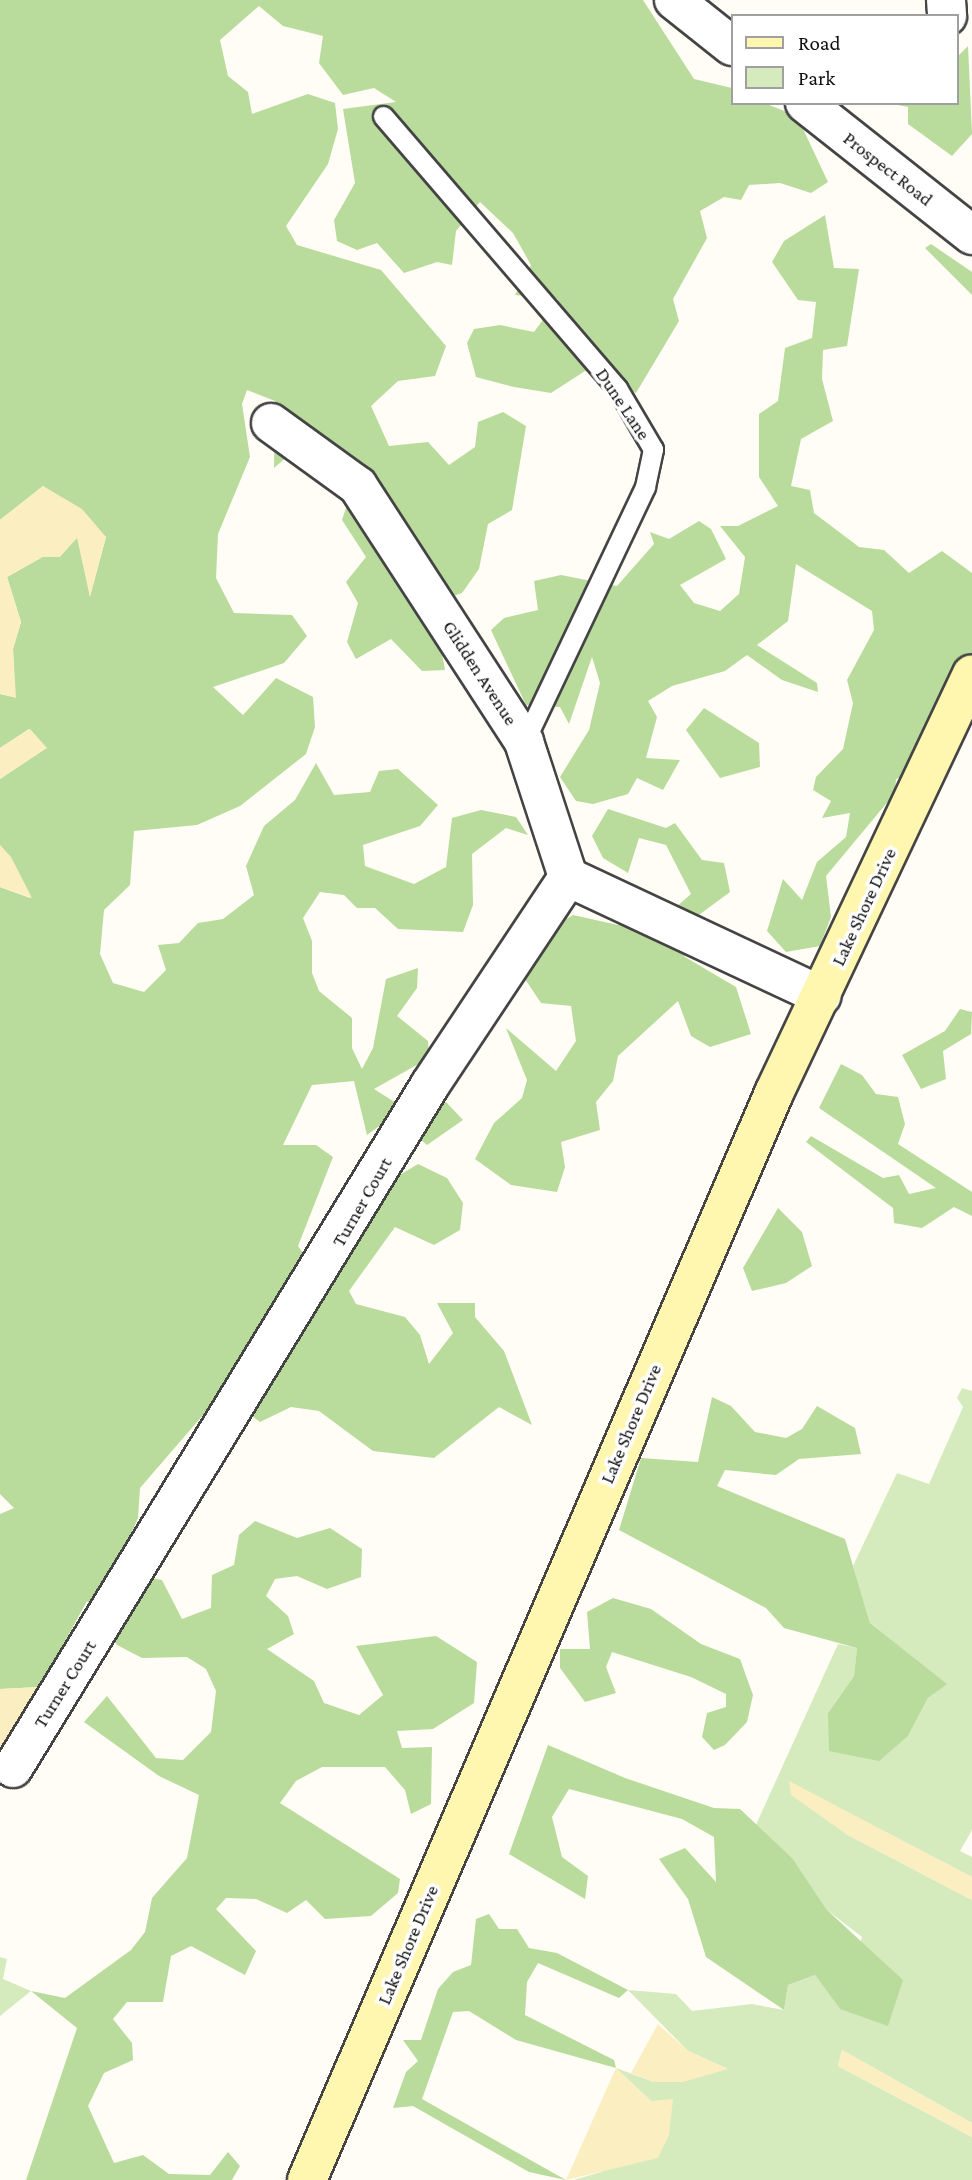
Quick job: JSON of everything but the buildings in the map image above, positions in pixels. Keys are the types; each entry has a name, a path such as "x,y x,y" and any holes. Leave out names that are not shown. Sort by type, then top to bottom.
{"street":[{"path":"674,0 730,44"},
{"name":"Prospect Road","path":"808,105 972,235"},
{"name":"Glidden Avenue","path":"271,423 358,486 524,742 568,877"},
{"name":"Lake Shore Drive","path":"307,2180 774,1093 972,675"},
{"path":"568,877 822,996"},
{"name":"Turner Court","path":"13,1768 430,1085 568,877"}],"lane":[{"name":"Dune Lane","path":"383,116 617,388 653,449 645,487 524,742"}],"green space":[{"path":"0,0 643,0 694,79 730,88 730,105 769,105 797,116 828,182 811,193 780,183 749,185 741,200 724,197 700,211 707,238 673,299 679,321 636,393 585,371 551,393 514,387 476,377 467,343 474,329 500,325 534,332 558,299 515,295 531,265 513,233 480,202 456,231 452,265 437,262 404,273 377,243 357,250 337,241 334,220 355,183 343,109 396,102 374,88 343,95 319,63 323,36 283,26 259,6 220,40 228,76 248,92 252,114 308,94 335,103 338,129 328,164 286,226 297,245 381,270 446,346 435,376 398,381 371,406 389,446 428,442 449,465 475,447 478,422 503,412 526,426 512,510 488,524 479,569 462,593 416,609 438,631 445,670 422,671 391,639 356,659 347,642 358,603 346,582 366,557 342,520 361,462 317,431 274,468 275,401 247,390 242,404 250,457 218,534 216,578 234,613 292,615 307,636 284,663 213,687 243,715 276,678 313,697 315,727 306,754 240,806 197,825 134,831 130,885 104,910 100,954 113,983 144,992 166,970 158,945 179,943 198,923 223,919 254,895 246,866 264,826 295,800 316,763 334,795 370,792 379,771 398,769 438,805 420,826 363,845 365,866 414,884 446,867 452,818 481,810 516,817 528,835 506,828 472,854 473,905 463,932 398,929 375,908 357,908 344,895 320,892 303,918 312,941 312,973 319,991 352,1018 352,1048 362,1069 373,1048 386,979 418,968 417,988 397,1016 428,1041 429,1058 374,1089 404,1108 446,1102 463,1120 427,1145 393,1116 367,1135 354,1081 312,1085 283,1145 316,1145 333,1157 298,1246 310,1263 368,1175 385,1199 398,1176 418,1164 447,1178 463,1203 460,1230 434,1245 395,1227 349,1291 356,1304 405,1317 420,1335 429,1364 453,1333 437,1303 475,1303 475,1317 504,1351 532,1425 499,1407 434,1458 373,1451 319,1411 291,1407 260,1422 222,1393 140,1488 138,1518 126,1545 129,1574 162,1580 182,1619 211,1608 212,1575 234,1565 239,1535 255,1521 297,1538 330,1528 362,1549 361,1577 327,1589 297,1576 275,1579 266,1596 288,1616 294,1634 267,1649 314,1681 324,1703 359,1715 383,1695 356,1646 436,1636 477,1662 474,1703 433,1729 397,1731 402,1748 432,1747 431,1804 411,1814 405,1790 385,1767 322,1767 296,1781 280,1803 400,1879 398,1893 371,1916 325,1919 306,1900 287,1913 256,1899 226,1898 216,1909 256,1951 245,1975 191,1946 171,1956 163,2002 127,2002 113,2019 132,2043 133,2060 104,2073 88,2106 114,2163 143,2155 169,2174 210,2175 228,2152 240,2166 232,2180 26,2180 77,2028 31,1991 65,1998 131,1950 145,1932 152,1898 187,1858 199,1795 159,1776 84,1722 107,1696 156,1758 183,1760 211,1732 216,1691 206,1669 187,1657 142,1658 117,1645 87,1601 40,1687 0,1689 0,1514 14,1508 0,1494 0,887 30,898 0,845 0,779 46,748 29,729 0,748 0,694 15,697 13,649 21,622 7,577 78,537 90,596 106,537 43,486 0,520"},
{"path":"968,46 972,134 952,156 908,124 908,107 898,105 958,105 958,56"},
{"path":"825,215 834,268 859,269 847,346 823,350 822,379 833,421 801,439 791,486 810,490 814,513 859,547 884,550 909,573 942,551 972,573 972,676 940,746 913,748 917,774 896,779 895,793 826,876 831,917 820,946 786,952 767,931 783,879 802,900 817,862 846,837 850,813 822,818 831,801 813,790 816,777 843,749 853,703 847,680 874,630 872,611 796,564 788,621 757,645 817,683 818,692 782,680 747,655 725,671 672,686 648,701 657,717 646,758 680,760 663,790 637,778 628,794 593,804 576,801 560,777 589,730 600,683 592,657 569,724 560,707 526,705 491,630 504,618 538,610 534,581 561,575 617,586 654,544 650,532 669,539 699,521 711,529 726,559 680,585 694,603 720,611 739,594 745,557 720,526 738,526 778,506 759,477 759,414 778,401 785,348 812,338 816,302 798,300 772,262 784,241"},
{"path":"931,244 972,272 972,295 925,248"},
{"path":"704,708 759,743 760,767 720,778 686,730"},
{"path":"608,809 666,828 675,823 702,860 724,863 730,892 669,937 685,957 736,987 751,1034 710,1047 691,1036 678,1001 618,1056 613,1081 596,1102 600,1130 561,1142 565,1167 557,1192 511,1185 475,1159 494,1123 522,1098 527,1080 506,1028 556,1071 576,1041 571,1006 541,1003 521,973 549,929 573,915 618,925 659,922 691,894 666,845 639,838 628,873 603,858 592,836"},
{"path":"960,1009 972,1012 971,1034 943,1051 946,1079 921,1089 902,1055 945,1031"},
{"path":"841,1064 862,1075 876,1094 898,1097 905,1124 898,1144 972,1192 972,1216 954,1207 922,1228 894,1223 893,1208 806,1142 811,1136 883,1178 899,1175 909,1194 936,1188 819,1108"},
{"path":"778,1208 802,1232 812,1266 786,1283 752,1291 743,1268"},
{"path":"962,1388 972,1391 972,1830 960,1851 972,1857 972,1877 789,1782 846,1834 972,1900 972,2123 842,2050 838,2066 972,2137 972,2180 574,2180 601,2172 651,2101 616,2068 654,2082 726,2068 688,2051 628,1990 676,1994 692,2011 752,2004 784,2010 788,1985 815,1975 840,2009 862,1937 827,1910 793,1859 754,1829 838,1644 857,1648 854,1676 828,1713 908,1736 928,1698 946,1684 870,1623 853,1566 897,1473 929,1484 963,1407 957,1398"},
{"path":"712,1397 731,1406 755,1432 786,1438 802,1429 817,1406 855,1428 861,1454 799,1459 776,1475 725,1470 717,1486 845,1539 870,1623 947,1684 928,1698 908,1736 879,1761 829,1751 828,1713 854,1676 857,1648 784,1628 766,1608 619,1530 641,1458 698,1462"},
{"path":"613,1598 651,1609 701,1644 740,1659 753,1695 747,1722 725,1745 714,1750 702,1737 707,1713 726,1707 726,1694 691,1677 612,1652 606,1667 616,1693 585,1702 560,1668 560,1649 590,1649 587,1612"},
{"path":"548,1745 625,1778 714,1808 740,1809 793,1859 827,1910 903,1980 888,2026 840,2009 815,1975 788,1985 784,2010 706,1957 688,1899 659,1859 685,1848 716,1882 714,1837 682,1819 569,1789 552,1817 562,1857 588,1876 585,1899 509,1854"},
{"path":"489,1914 499,1929 517,1929 529,1948 557,1953 628,1990 619,1998 538,1963 527,1982 525,2015 614,2060 616,2068 516,2040 469,2011 453,2012 422,2099 566,2180 529,2172 413,2106 393,2108 406,2072 418,2061 403,2040 421,2040 438,1989 453,1972 471,1965 476,1919"},
{"path":"0,1957 7,1959 3,1979 31,1991 0,2016"}],"sand":[{"path":"43,486 82,509 106,537 90,597 77,538 60,557 42,557 7,577 21,622 13,649 16,698 0,694 0,520"},
{"path":"30,729 47,748 0,779 0,748"},
{"path":"0,845 11,857 32,898 0,887"},
{"path":"40,1687 6,1759 0,1757 0,1689"},
{"path":"789,1781 972,1877 972,1900 846,1834 791,1795"},
{"path":"658,2024 688,2051 728,2069 683,2082 654,2082 631,2073"},
{"path":"842,2050 972,2123 972,2137 838,2066"},
{"path":"616,2068 651,2101 673,2099 669,2135 658,2158 566,2180"}]}
